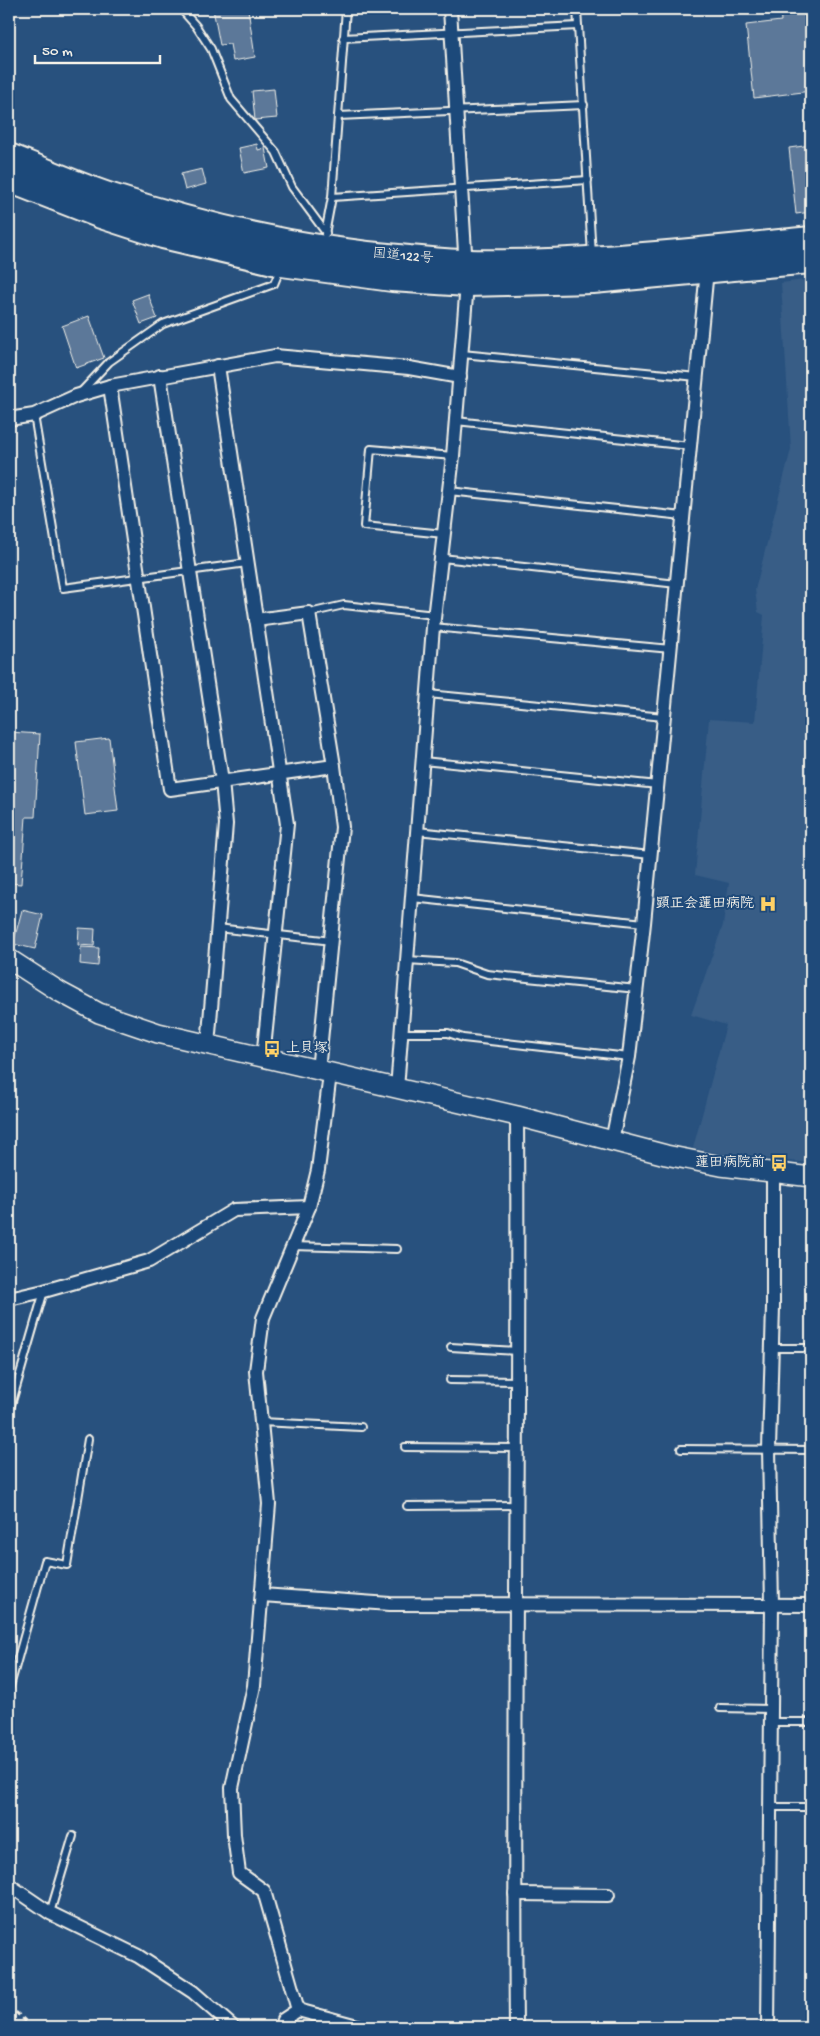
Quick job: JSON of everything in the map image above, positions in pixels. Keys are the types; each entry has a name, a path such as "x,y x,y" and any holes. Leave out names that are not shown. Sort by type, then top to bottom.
{"highway":[{"name":"国道122号","path":"9,156 106,194 166,213 231,230 324,241 466,273 593,281 811,261"},
{"name":"国道122号","path":"9,180 101,216 163,236 282,264 392,279 811,239"}],"street":[{"path":"397,1089 434,621 453,456 462,354 466,273 450,9"},
{"path":"612,1142 629,1057 644,922 707,270"},
{"path":"9,418 34,415 76,396 110,386 275,356 409,368 460,377"},
{"path":"218,366 246,563 287,824 263,1058"},
{"path":"160,376 222,781 226,824 208,1046"},
{"path":"110,386 170,789 334,766"},
{"path":"256,620 309,613 342,827 332,941 318,1170 309,1207 263,1318 256,1371 269,1504 254,1686 232,1788 234,1835 239,1873 264,1890 298,2010"},
{"path":"9,959 60,992 99,1013 148,1031 517,1116 675,1157 773,1173 811,1177"},
{"path":"516,2027 517,1116"},
{"path":"768,2027 772,1708 769,1449 772,1348 773,1173"},
{"path":"9,1299 44,1291 149,1260 234,1210 309,1207"},
{"path":"262,1595 390,1604 516,1606 811,1605"},
{"path":"9,1885 50,1913 138,1956 192,1992 233,2027"},
{"path":"515,1894 608,1895"},
{"path":"281,2027 283,2020 298,2010 361,2027"}],"lane":[{"path":"181,9 196,26 211,49 231,99 276,152 292,186 324,241"},
{"path":"324,241 332,197 346,9"},
{"path":"577,9 592,259"},
{"path":"343,38 578,26"},
{"path":"338,116 584,105"},
{"path":"332,197 588,180"},
{"path":"76,396 109,362 163,324 274,284 282,264"},
{"path":"462,354 697,378"},
{"path":"34,415 63,588 246,563"},
{"path":"456,421 690,446"},
{"path":"444,534 364,526 371,449 453,456"},
{"path":"449,491 684,516"},
{"path":"442,558 677,584"},
{"path":"309,613 344,605 434,621 671,649"},
{"path":"428,694 664,717"},
{"path":"423,761 658,785"},
{"path":"418,831 651,855"},
{"path":"412,898 644,922"},
{"path":"217,928 332,941"},
{"path":"407,960 455,962 487,974 636,988"},
{"path":"402,1033 448,1033 464,1038 629,1057"},
{"path":"292,1246 397,1249"},
{"path":"10,1412 44,1291"},
{"path":"451,1347 518,1351"},
{"path":"772,1348 811,1348"},
{"path":"450,1380 518,1381"},
{"path":"261,1422 361,1427"},
{"path":"9,1690 45,1561 67,1565 88,1439"},
{"path":"405,1447 517,1448"},
{"path":"681,1450 811,1450"},
{"path":"407,1506 516,1505"},
{"path":"720,1708 772,1708"},
{"path":"771,1722 811,1722"},
{"path":"771,1807 811,1807"},
{"path":"50,1913 73,1836"}],"path":[{"path":"9,2006 32,2027"},
{"path":"21,2027 25,2021"}],"shaded area":[{"name":"顕正会蓮田病院","path":"811,279 811,1163 727,1155 693,1148 726,1025 691,1015 723,925 729,883 695,875 709,719 755,722 764,615 758,612 755,590 791,449 781,283"}],"building":[{"path":"213,9 248,9 255,57 233,61 230,44 220,45"},
{"path":"780,9 811,9 811,91 754,98 746,25 781,21"},
{"path":"274,89 277,118 255,120 252,91"},
{"path":"257,144 258,150 265,148 269,168 244,173 239,148"},
{"path":"811,145 811,212 796,214 789,148"},
{"path":"202,169 206,184 185,190 181,174"},
{"path":"148,294 157,318 141,324 132,300"},
{"path":"89,316 104,358 76,368 62,326"},
{"path":"9,732 40,734 35,817 26,817 21,884 9,883"},
{"path":"109,738 118,811 85,815 76,742"},
{"path":"22,910 43,915 35,949 13,944"},
{"path":"79,928 95,929 94,946 78,945"},
{"path":"81,947 99,948 98,966 80,964"}],"place":[{"name":"顕正会蓮田病院","path":"768,904"},
{"name":"上貝塚","path":"272,1049"},
{"name":"蓮田病院前","path":"779,1163"}]}
